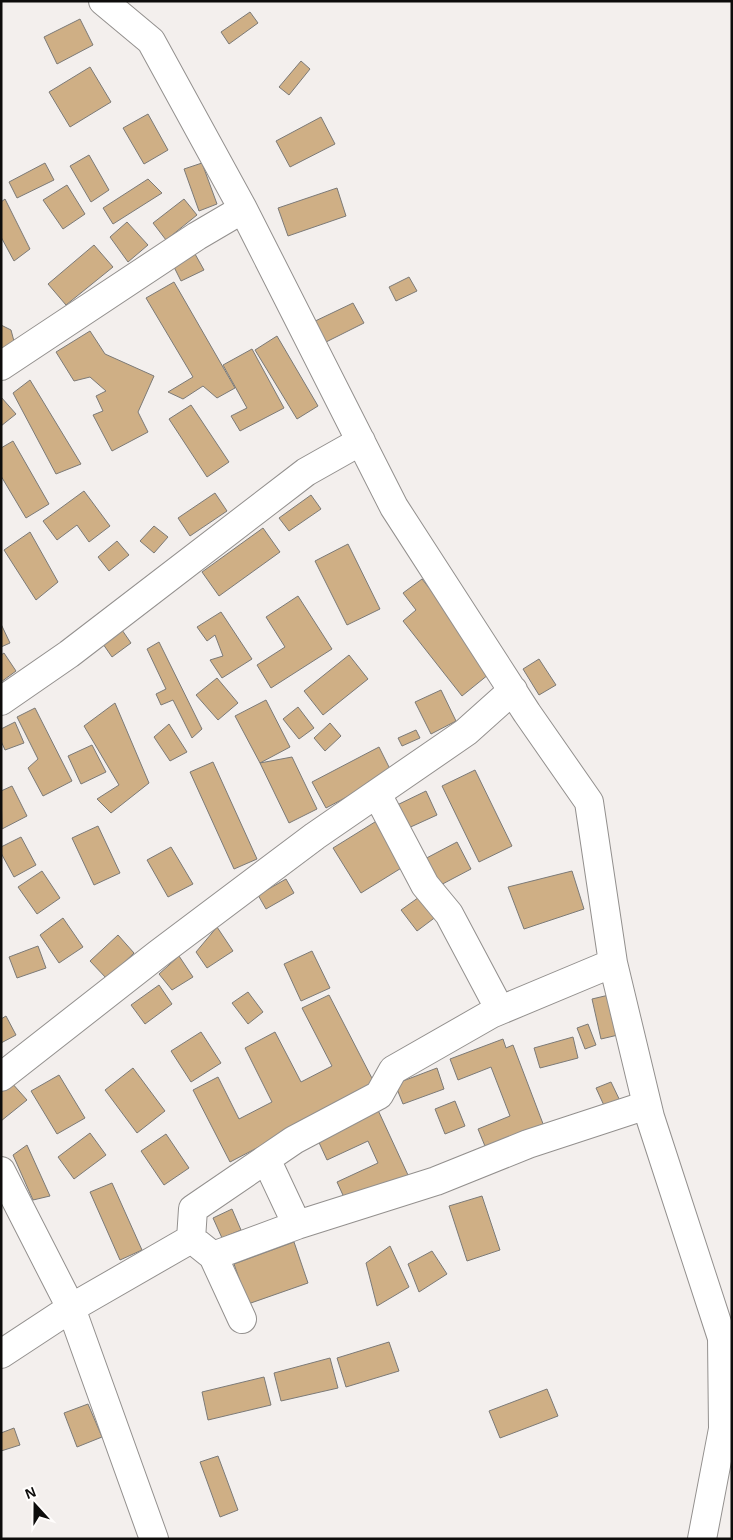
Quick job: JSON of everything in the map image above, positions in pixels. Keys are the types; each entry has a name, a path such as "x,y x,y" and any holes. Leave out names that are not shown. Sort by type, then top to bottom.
{"street":[{"path":"102,1 151,41 243,209 394,507 513,690 589,802 612,963 647,1105 722,1338 723,1429 702,1539"},
{"path":"1,366 197,236 243,209"},
{"path":"1,701 69,654 306,472 361,441"},
{"path":"1,1077 158,954 316,836 466,732 513,690"},
{"path":"377,794 424,885 449,914 500,1010"},
{"path":"191,1239 193,1209 294,1140 379,1095 393,1070 491,1014 612,963"},
{"path":"213,1256 297,1225 436,1181 528,1144 647,1105"},
{"path":"266,1159 297,1225"},
{"path":"1,1171 71,1308 154,1539"},
{"path":"191,1239 213,1256 242,1319"},
{"path":"1,1354 71,1308 191,1239"}],"building":[{"path":"250,12 258,23 229,44 221,32"},
{"path":"80,19 93,45 57,64 44,37"},
{"path":"301,61 310,69 289,95 279,87"},
{"path":"90,67 111,102 70,127 49,92"},
{"path":"148,114 168,150 144,164 123,128"},
{"path":"321,117 335,144 290,167 276,141"},
{"path":"89,155 109,190 91,202 70,166"},
{"path":"45,163 54,180 17,198 9,182"},
{"path":"202,163 217,204 199,211 184,169"},
{"path":"148,179 162,193 113,224 103,208"},
{"path":"67,185 85,214 63,229 43,200"},
{"path":"337,188 346,216 288,236 278,208"},
{"path":"5,199 30,249 14,261 1,237 1,202"},
{"path":"184,199 197,215 166,240 153,223"},
{"path":"127,222 148,245 128,262 110,237"},
{"path":"94,245 113,267 66,305 48,284"},
{"path":"195,254 204,270 181,281 173,265"},
{"path":"409,277 417,291 396,301 389,287"},
{"path":"174,282 235,388 217,398 203,386 183,399 168,392 193,377 146,298"},
{"path":"353,303 364,323 320,345 309,324"},
{"path":"1,325 11,330 15,345 1,356"},
{"path":"90,331 105,354 154,376 138,412 148,432 112,451 93,415 103,411 96,396 106,391 90,377 74,381 56,352"},
{"path":"277,336 318,406 297,419 255,350"},
{"path":"252,349 284,408 240,431 231,416 247,408 223,365"},
{"path":"30,380 81,464 56,474 13,393"},
{"path":"1,397 16,414 1,426"},
{"path":"191,405 229,462 207,477 169,419"},
{"path":"13,441 49,504 26,518 1,476 1,448"},
{"path":"84,491 110,526 89,542 77,525 57,540 43,521"},
{"path":"215,493 227,511 190,536 178,518"},
{"path":"311,495 321,509 289,531 279,518"},
{"path":"154,526 168,537 154,553 140,541"},
{"path":"263,528 280,552 219,596 202,572"},
{"path":"30,532 58,582 36,600 4,550"},
{"path":"117,541 129,555 109,571 98,557"},
{"path":"348,544 380,609 347,625 315,561"},
{"path":"422,579 494,670 462,696 403,621 416,610 403,593"},
{"path":"298,596 332,649 271,688 257,665 285,647 266,617"},
{"path":"221,612 252,659 222,678 210,660 223,656 215,635 207,641 197,627"},
{"path":"1,624 10,643 1,647"},
{"path":"122,630 131,643 112,657 103,644"},
{"path":"159,642 202,729 192,738 173,700 161,705 156,694 166,689 147,649"},
{"path":"4,653 16,671 1,682 1,655"},
{"path":"349,655 368,679 323,715 304,691"},
{"path":"539,659 556,685 539,695 523,669"},
{"path":"217,678 238,703 218,720 196,695"},
{"path":"441,690 456,721 431,734 415,702"},
{"path":"266,700 290,747 260,763 235,716"},
{"path":"115,703 149,783 111,813 97,799 119,785 84,726"},
{"path":"298,707 314,728 299,739 283,719"},
{"path":"35,708 72,781 43,796 28,768 38,759 17,717"},
{"path":"15,722 24,743 5,750 1,741 1,729"},
{"path":"330,723 341,736 325,751 314,738"},
{"path":"169,724 187,752 170,761 154,737"},
{"path":"416,730 420,738 402,746 398,738"},
{"path":"92,745 106,772 81,784 68,756"},
{"path":"379,747 392,773 326,808 312,782"},
{"path":"292,757 317,809 289,823 260,763"},
{"path":"213,762 257,859 234,869 190,772"},
{"path":"475,770 512,846 479,862 442,786"},
{"path":"12,786 27,816 2,829 1,791"},
{"path":"426,791 437,815 404,830 393,807"},
{"path":"383,817 411,862 361,893 333,848"},
{"path":"98,826 120,873 94,885 72,838"},
{"path":"21,837 36,865 14,877 1,853 1,847"},
{"path":"457,842 471,869 433,889 419,862"},
{"path":"171,847 193,884 168,897 147,860"},
{"path":"42,871 60,898 37,914 18,887"},
{"path":"572,871 584,909 524,929 508,887"},
{"path":"286,879 294,893 266,909 258,895"},
{"path":"422,895 437,916 417,931 401,910"},
{"path":"63,918 83,947 59,963 40,935"},
{"path":"217,927 233,951 207,968 196,952"},
{"path":"118,935 134,953 107,979 90,961"},
{"path":"38,946 46,968 17,978 9,957"},
{"path":"312,951 330,988 301,1001 284,964"},
{"path":"179,956 193,977 172,990 159,974"},
{"path":"159,985 172,1004 145,1024 131,1005"},
{"path":"248,992 263,1012 248,1024 232,1003"},
{"path":"329,995 376,1086 230,1162 193,1090 218,1077 239,1119 272,1102 245,1048 275,1032 301,1082 332,1066 302,1008"},
{"path":"609,995 618,1035 601,1039 592,999"},
{"path":"6,1016 16,1035 1,1043 1,1019"},
{"path":"588,1024 596,1045 585,1049 577,1028"},
{"path":"201,1032 221,1063 191,1082 171,1051"},
{"path":"573,1037 578,1058 540,1068 534,1048"},
{"path":"503,1039 506,1048 513,1045 545,1129 487,1151 478,1129 510,1116 491,1067 458,1080 450,1059"},
{"path":"133,1068 165,1111 137,1133 105,1090"},
{"path":"437,1068 444,1089 403,1104 395,1084"},
{"path":"59,1075 85,1118 57,1134 31,1091"},
{"path":"11,1082 27,1100 1,1121 1,1090"},
{"path":"611,1082 622,1105 607,1112 596,1088"},
{"path":"455,1101 465,1126 445,1134 435,1109"},
{"path":"377,1108 408,1175 347,1204 337,1182 378,1163 368,1141 327,1160 316,1136"},
{"path":"90,1133 106,1155 74,1179 58,1157"},
{"path":"166,1134 189,1168 164,1185 141,1151"},
{"path":"27,1145 50,1196 33,1200 13,1155"},
{"path":"112,1183 142,1250 120,1260 90,1192"},
{"path":"482,1196 500,1250 467,1261 449,1206"},
{"path":"232,1209 241,1230 222,1238 213,1218"},
{"path":"294,1242 308,1283 248,1304 234,1264"},
{"path":"390,1246 409,1287 377,1306 366,1263"},
{"path":"432,1251 447,1274 419,1292 408,1264"},
{"path":"389,1342 399,1371 346,1387 337,1358"},
{"path":"330,1358 338,1388 281,1401 274,1373"},
{"path":"264,1377 271,1405 208,1420 202,1392"},
{"path":"547,1389 558,1416 500,1438 489,1411"},
{"path":"88,1404 102,1437 77,1447 64,1413"},
{"path":"14,1428 20,1445 1,1451 1,1433"},
{"path":"218,1456 238,1510 220,1517 200,1462"}]}
